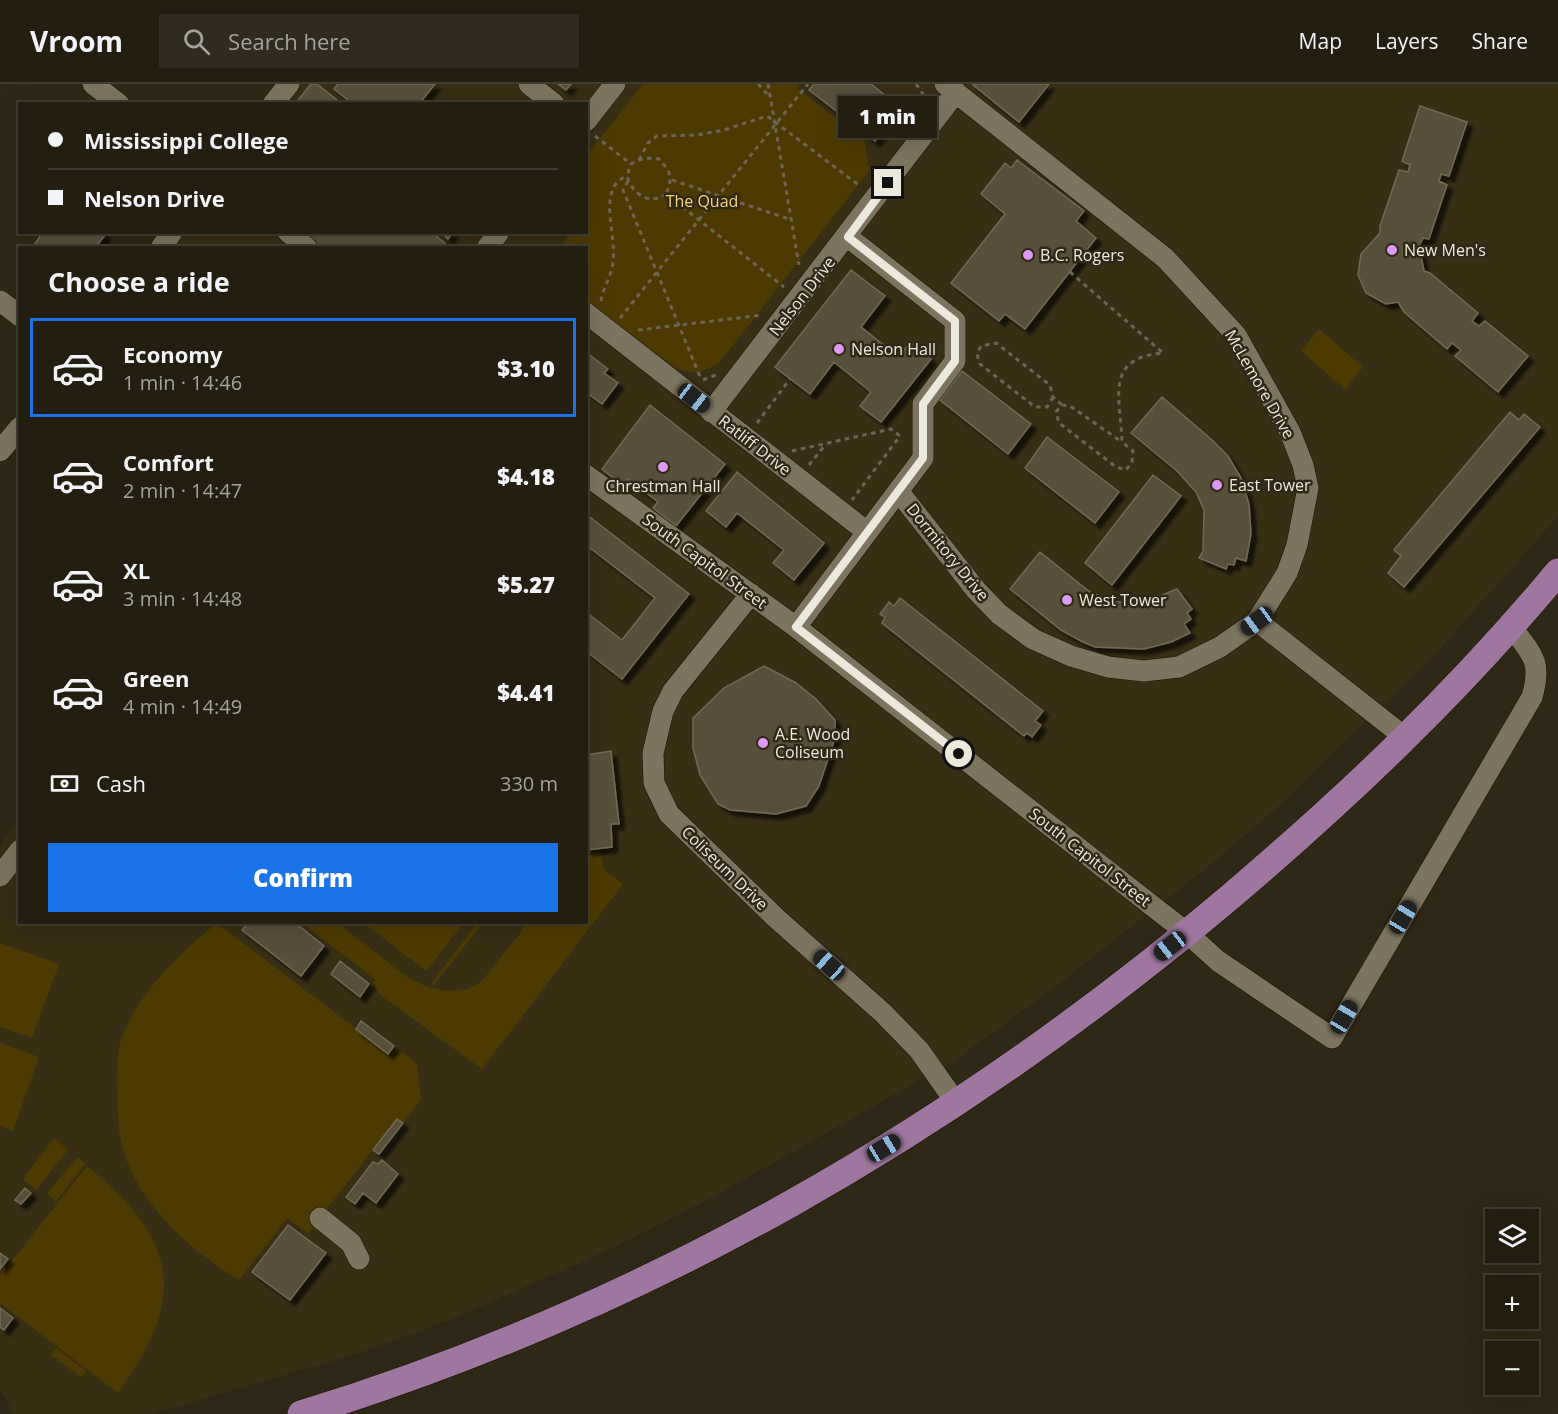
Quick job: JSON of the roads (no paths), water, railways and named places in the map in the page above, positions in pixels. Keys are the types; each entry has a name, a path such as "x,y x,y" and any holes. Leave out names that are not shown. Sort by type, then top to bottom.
{"main road":[{"path":"301,1414 417,1377 554,1322 675,1266 792,1204 957,1104 1065,1029 1187,933 1313,826 1407,739 1512,628 1558,572"}],"street":[{"path":"93,84 116,102"},
{"path":"275,102 289,84"},
{"path":"529,84 552,102"},
{"path":"594,124 615,84"},
{"name":"Nelson Drive","path":"711,412 848,237 950,88"},
{"name":"McLemore Drive","path":"950,88 1165,258 1236,335 1290,432 1303,465 1308,489 1297,545 1287,573 1257,621"},
{"path":"290,234 305,246"},
{"path":"796,627 923,458 923,404 955,361 955,321 848,237"},
{"path":"0,301 18,314"},
{"name":"Ratliff Drive","path":"601,320 711,412 867,532"},
{"path":"0,451 18,430"},
{"name":"South Capitol Street","path":"588,476 796,627 1187,933 1218,961 1332,1038 1532,697 1538,676 1535,657 1512,628"},
{"name":"Dormitory Drive","path":"899,492 976,590 999,614 1033,639 1071,656 1108,667 1144,671 1179,667 1220,648 1257,621"},
{"name":"Coliseum Drive","path":"751,594 673,691 663,711 653,753 654,783 669,814 776,918 882,1012 919,1050 957,1104"},
{"path":"1257,621 1407,739"},
{"path":"0,876 18,853"},
{"path":"320,1218 351,1243 359,1259"}],"place":[{"name":"New Men's","path":"1392,250"},
{"name":"B.C. Rogers","path":"1028,255"},
{"name":"Nelson Hall","path":"839,349"},
{"name":"Chrestman Hall","path":"663,467"},
{"name":"East Tower","path":"1217,485"},
{"name":"West Tower","path":"1067,600"},
{"name":"A.E. Wood Coliseum","path":"763,743"}],"park label":[{"name":"The Quad","path":"702,201"}]}
